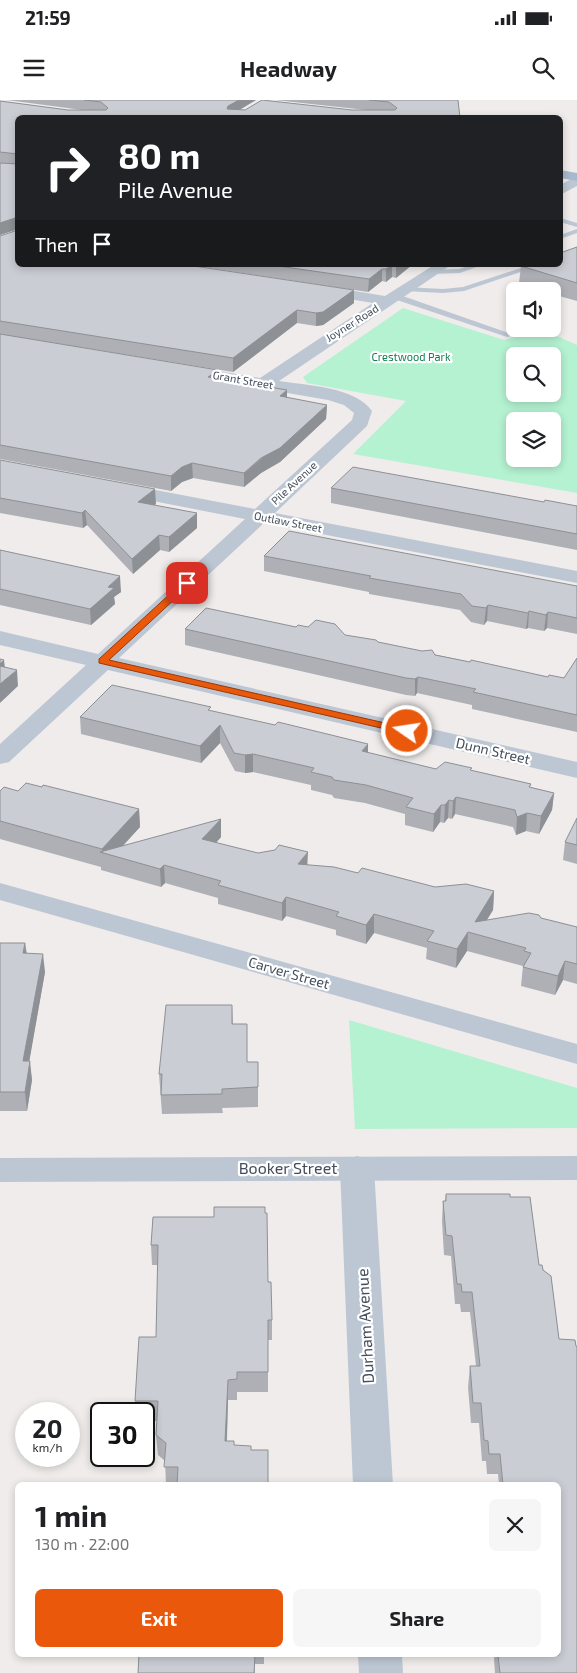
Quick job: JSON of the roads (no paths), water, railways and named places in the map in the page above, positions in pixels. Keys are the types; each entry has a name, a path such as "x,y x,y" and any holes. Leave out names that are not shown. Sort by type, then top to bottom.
{"main road":[{"path":"563,175 577,178"}],"street":[{"path":"563,189 577,178"},
{"name":"Joyner Road","path":"263,384 438,269"},
{"path":"300,288 396,296"},
{"name":"Grant Street","path":"167,367 331,395 350,401 364,411"},
{"name":"Pile Avenue","path":"0,757 360,422 364,411"},
{"name":"Outlaw Street","path":"96,484 577,577"},
{"name":"Dunn Street","path":"0,638 577,770"},
{"name":"Carver Street","path":"0,891 577,1054"},
{"name":"Durham Avenue","path":"357,1168 373,1482"},
{"name":"Booker Street","path":"0,1170 577,1168"},
{"path":"380,1657 381,1673"}],"lane":[{"path":"563,221 577,225"},
{"path":"563,236 577,231"},
{"path":"438,269 460,271 472,267"},
{"path":"396,296 464,289 531,267"},
{"path":"396,296 506,335"}],"park label":[{"name":"Crestwood Park","path":"411,357"}]}
